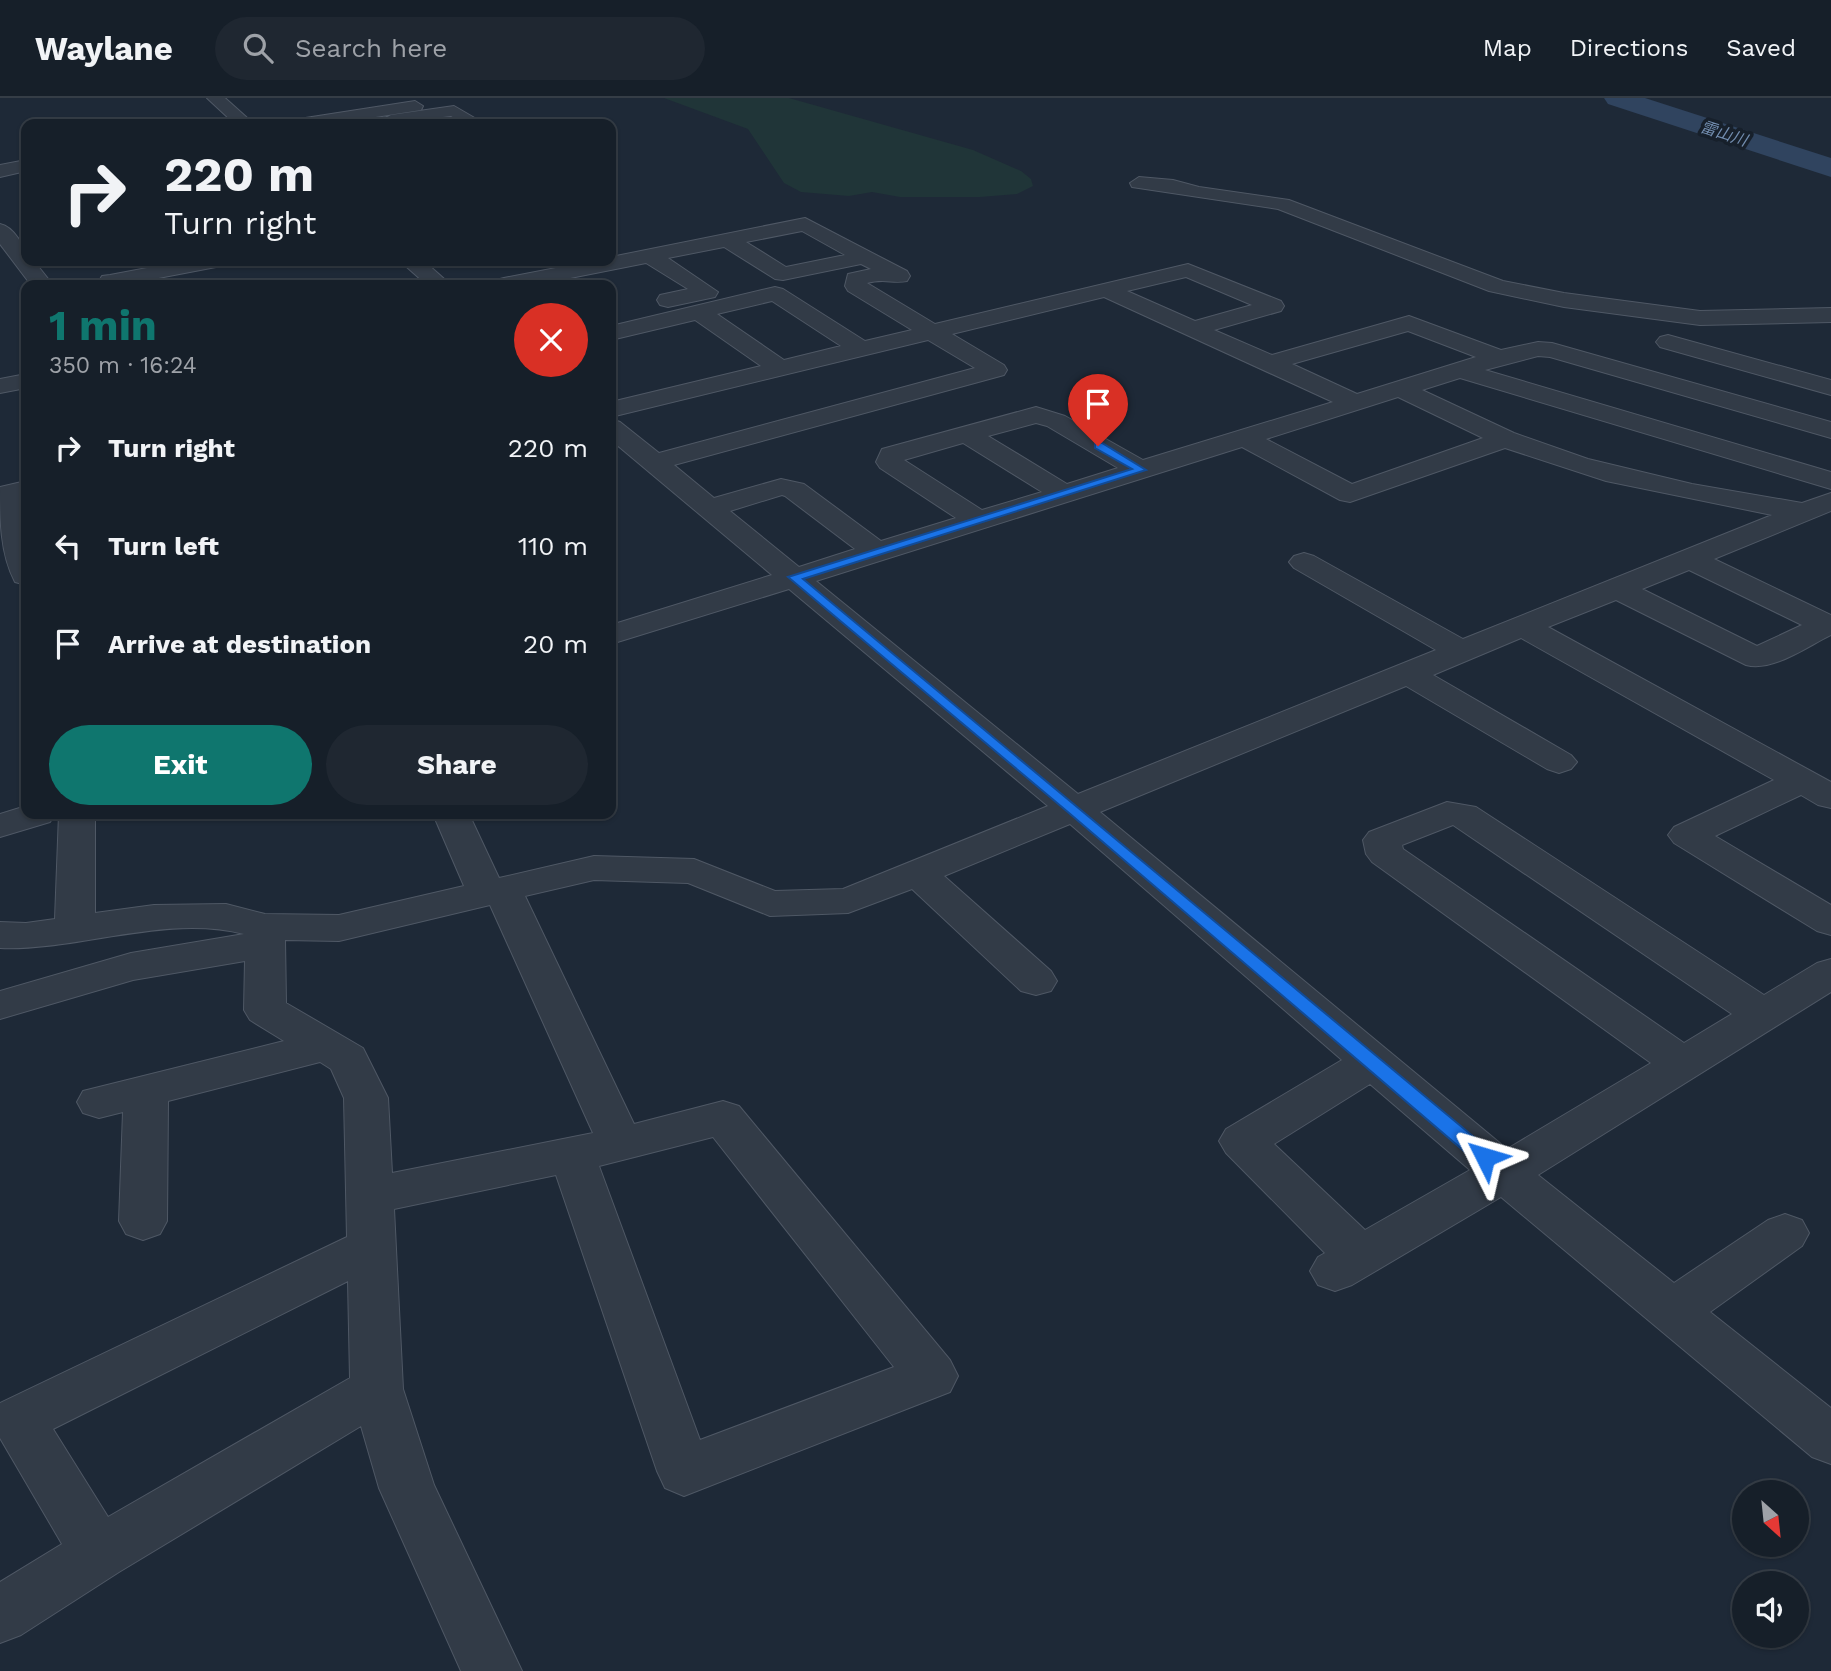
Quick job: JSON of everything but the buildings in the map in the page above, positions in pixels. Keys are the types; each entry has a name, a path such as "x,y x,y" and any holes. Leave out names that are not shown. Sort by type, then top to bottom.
{"street":[{"path":"215,98 239,119"},
{"path":"331,119 415,106"},
{"path":"396,119 454,111 468,119"},
{"path":"0,170 21,167"},
{"path":"1139,183 1282,204 1497,286 1611,308 1700,318 1831,315"},
{"path":"616,264 805,224 899,276 856,279 856,286 995,370 653,463"},
{"path":"21,225 0,229 21,254"},
{"path":"728,240 783,274 864,257"},
{"path":"616,312 707,292 650,256"},
{"path":"0,262 21,258"},
{"path":"99,266 110,280"},
{"path":"126,280 192,266"},
{"path":"417,266 434,280"},
{"path":"552,280 609,266"},
{"path":"616,409 1188,270 1273,306 1192,328"},
{"path":"1106,290 1356,402"},
{"path":"616,332 775,294 863,350"},
{"path":"699,313 781,369"},
{"path":"1627,372 1700,318"},
{"path":"1746,318 1749,322 1819,340"},
{"path":"1270,363 1409,323 1499,358"},
{"path":"1668,342 1831,388"},
{"path":"616,633 1459,370 1538,349 1552,350 1831,430"},
{"path":"1459,370 1831,481"},
{"path":"0,386 21,382"},
{"path":"1400,389 1553,459 1720,498 1820,506"},
{"path":"978,520 889,461 891,455 1036,415 1056,421 1141,470"},
{"path":"616,431 1074,810 1504,1173 1831,1440"},
{"path":"966,434 1065,494"},
{"path":"1245,438 1350,494 1505,439"},
{"path":"709,508 781,487 794,490 877,552"},
{"path":"21,490 10,492 9,528 21,562"},
{"path":"0,1005 131,967 265,935 339,928 594,868 694,872 770,904 848,901 1820,506"},
{"path":"1616,588 1757,657 1827,625 1690,559"},
{"path":"1304,562 1460,651"},
{"path":"0,593 21,587"},
{"path":"1522,625 1816,789"},
{"path":"1407,673 1559,762"},
{"path":"1816,789 1687,835 1831,922"},
{"path":"1683,1064 1385,854 1382,840 1447,813 1463,815 1762,1014"},
{"path":"0,826 22,819"},
{"path":"75,930 76,819"},
{"path":"454,819 495,892 621,1144"},
{"path":"918,873 1036,981"},
{"path":"0,936 75,930 154,918 226,917 265,935"},
{"path":"265,935 265,1010 348,1059 366,1098 377,1389 407,1488 492,1671"},
{"path":"1373,1062 1242,1141 1348,1264 1504,1173 1831,973"},
{"path":"99,1102 326,1046"},
{"path":"144,1221 146,1090"},
{"path":"370,1196 572,1155 723,1118 932,1376 684,1471 572,1155"},
{"path":"1673,1311 1785,1233"},
{"path":"99,1553 18,1420 372,1247"},
{"path":"0,1615 99,1553 377,1389"}],"green space":[{"path":"664,98 789,98 973,150 1021,171 1031,179 1033,186 1017,194 980,197 900,197 872,192 849,196 801,192 784,183 748,129"}],"waterway":[{"name":"雷山川","path":"1618,98 1831,168"}],"route":[{"path":"1098,446 1141,470 794,577 1485,1157"}]}
